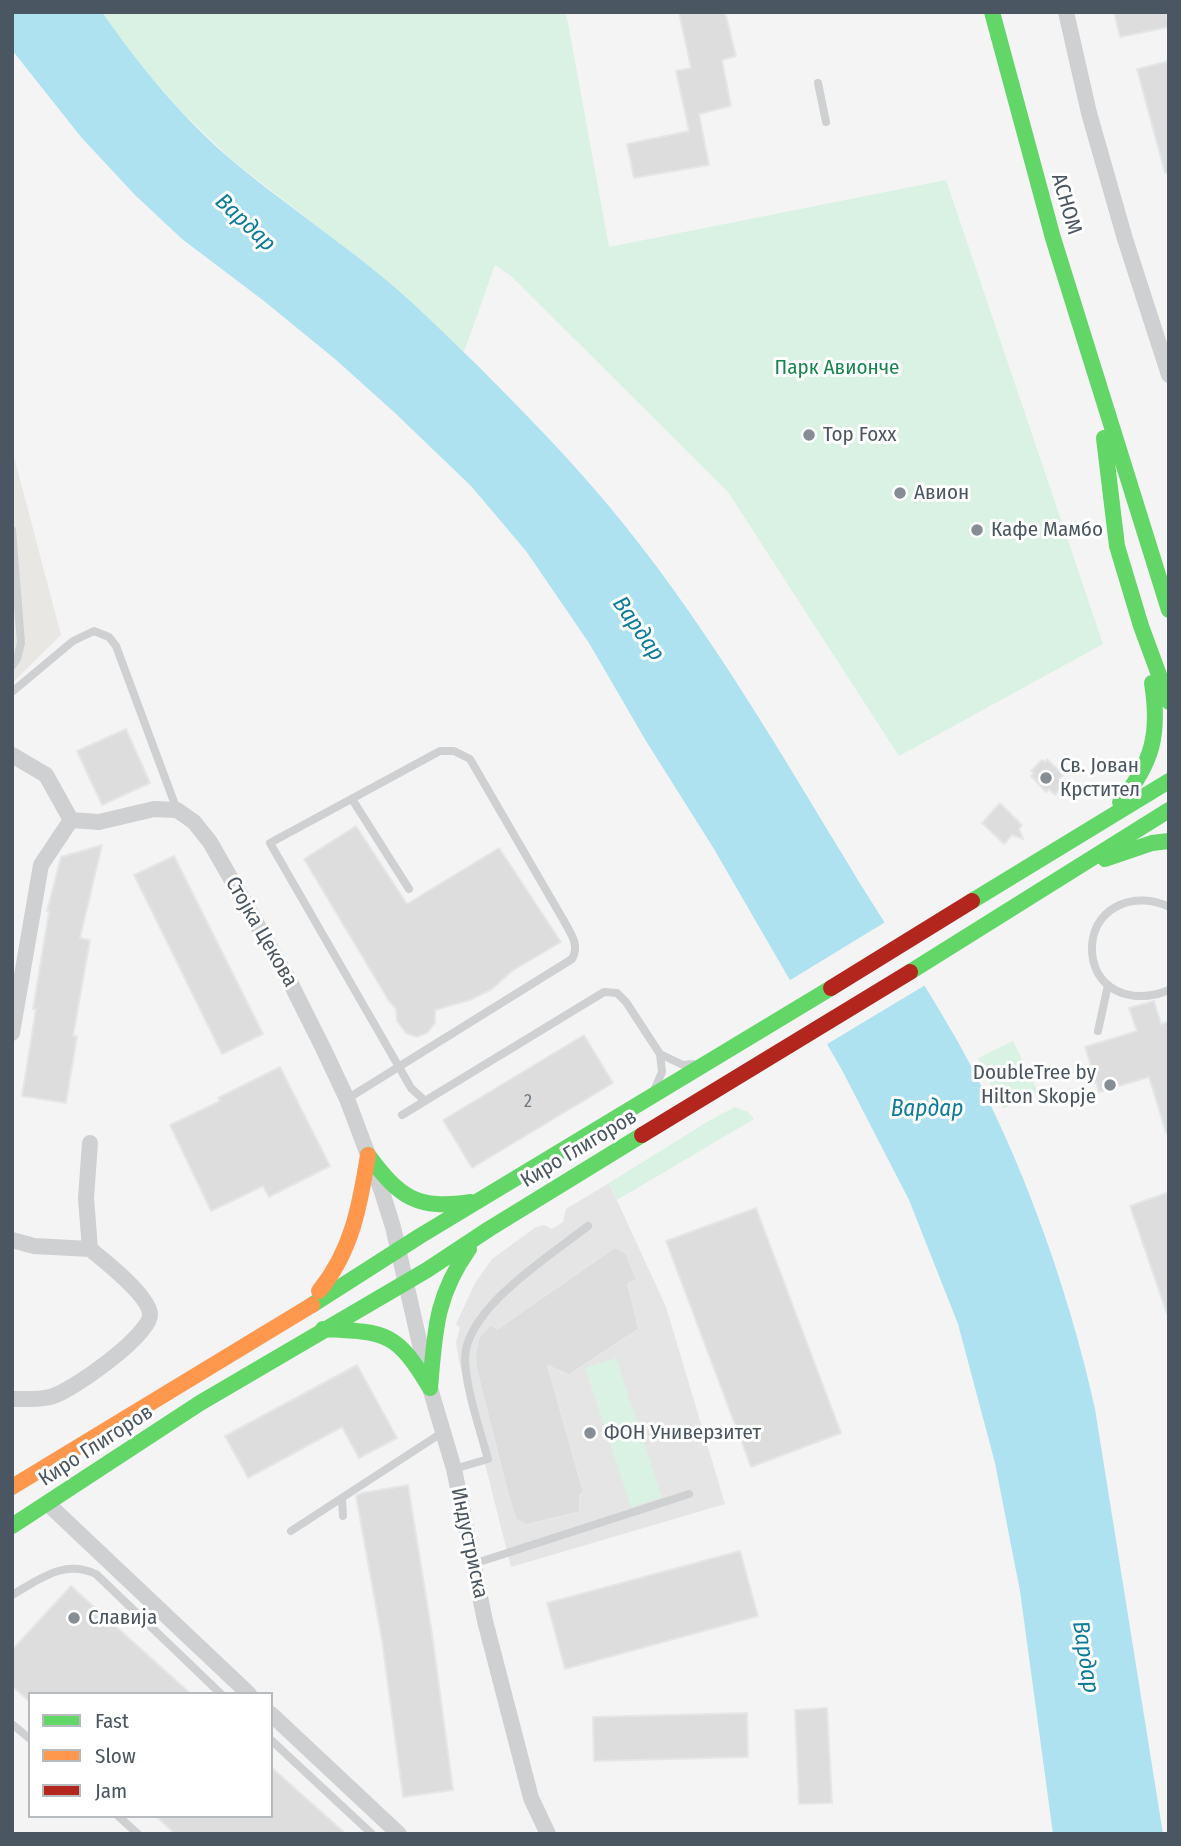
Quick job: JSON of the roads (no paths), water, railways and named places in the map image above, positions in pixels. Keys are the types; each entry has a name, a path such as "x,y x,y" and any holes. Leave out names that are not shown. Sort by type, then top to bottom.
{"street":[{"name":"АСНОМ","path":"992,12 1038,183 1104,407 1169,610"},
{"path":"1066,12 1089,113 1125,239 1169,374"},
{"name":"АСНОМ","path":"1104,407 1104,445 1117,546 1141,626 1169,702"},
{"path":"1149,546 1169,589"},
{"path":"1104,819 1137,784 1148,766 1157,733 1154,694 1141,626"},
{"path":"12,755 46,775 71,820"},
{"name":"Киро Глигоров","path":"12,1487 1169,781"},
{"path":"71,820 99,822 154,810 177,810"},
{"name":"Стојка Цекова","path":"177,810 194,822 210,842 291,984 347,1099 382,1192 397,1250"},
{"name":"Киро Глигоров","path":"12,1526 200,1403 405,1282 1010,911 1169,810"},
{"path":"12,1033 41,865 71,820"},
{"path":"1082,863 1121,856 1155,841 1169,841"},
{"path":"90,1143 86,1198 90,1249"},
{"path":"368,1155 380,1172 400,1191 425,1204 477,1202"},
{"path":"294,1316 338,1268 357,1222 368,1155"},
{"path":"430,1388 437,1312 443,1290 459,1262 489,1229"},
{"path":"12,1240 34,1246 90,1249 147,1302 151,1316 148,1324 125,1348 86,1379 51,1397 12,1399"},
{"name":"Индустриска","path":"397,1250 430,1388 454,1469 485,1621 531,1798 548,1834"},
{"path":"323,1329 380,1333 397,1344 414,1361 430,1388"},
{"path":"47,1503 247,1692"},
{"path":"273,1716 399,1834"}],"lane":[{"path":"818,83 826,122"},
{"path":"12,530 21,643 17,659 12,666"},
{"path":"12,692 73,641 94,631 109,637 116,646 177,810"},
{"path":"347,1099 398,1067 572,959 576,951 575,941 470,760 454,751 440,751 270,843 398,1067 411,1088 425,1101"},
{"path":"352,799 409,889"},
{"path":"1169,907 1154,900 1140,898 1125,901 1102,918 1092,945 1096,967 1108,985 1122,994 1138,998 1169,990"},
{"path":"1098,1031 1108,985"},
{"path":"402,1115 604,992 617,993 626,1002 660,1054 663,1072 649,1099"},
{"path":"660,1054 683,1065 706,1064"},
{"path":"454,1469 488,1459 465,1363 467,1345 476,1325 494,1302 588,1226"},
{"path":"291,1531 443,1432"},
{"path":"473,1564 689,1494"},
{"path":"342,1499 343,1516"},
{"path":"12,1595 54,1571 69,1567 96,1574 128,1608 219,1692"},
{"path":"12,1724 28,1737"},
{"path":"273,1742 372,1834"},
{"path":"120,1818 138,1834"}],"water":[{"name":"Вардар","path":"12,12 102,12 164,92 216,146 252,177 374,270 427,316 527,416 608,505 674,590 763,724 969,1062 1014,1157 1053,1258 1095,1409 1163,1834 1053,1834 1020,1591 995,1463 958,1324 909,1200 842,1070 714,849 646,741 589,643 526,551 471,486 335,359 182,239 135,195 81,137 12,50"}],"place":[{"name":"Top Foxx","path":"809,435"},
{"name":"Авион","path":"900,493"},
{"name":"Кафе Мамбо","path":"977,530"},
{"name":"Св. Јован Крстител","path":"1046,778"},
{"name":"DoubleTree by Hilton Skopje","path":"1110,1085"},
{"name":"ФОН Универзитет","path":"590,1433"},
{"name":"Славија","path":"74,1618"}],"park label":[{"name":"Парк Авионче","path":"837,368"}]}
